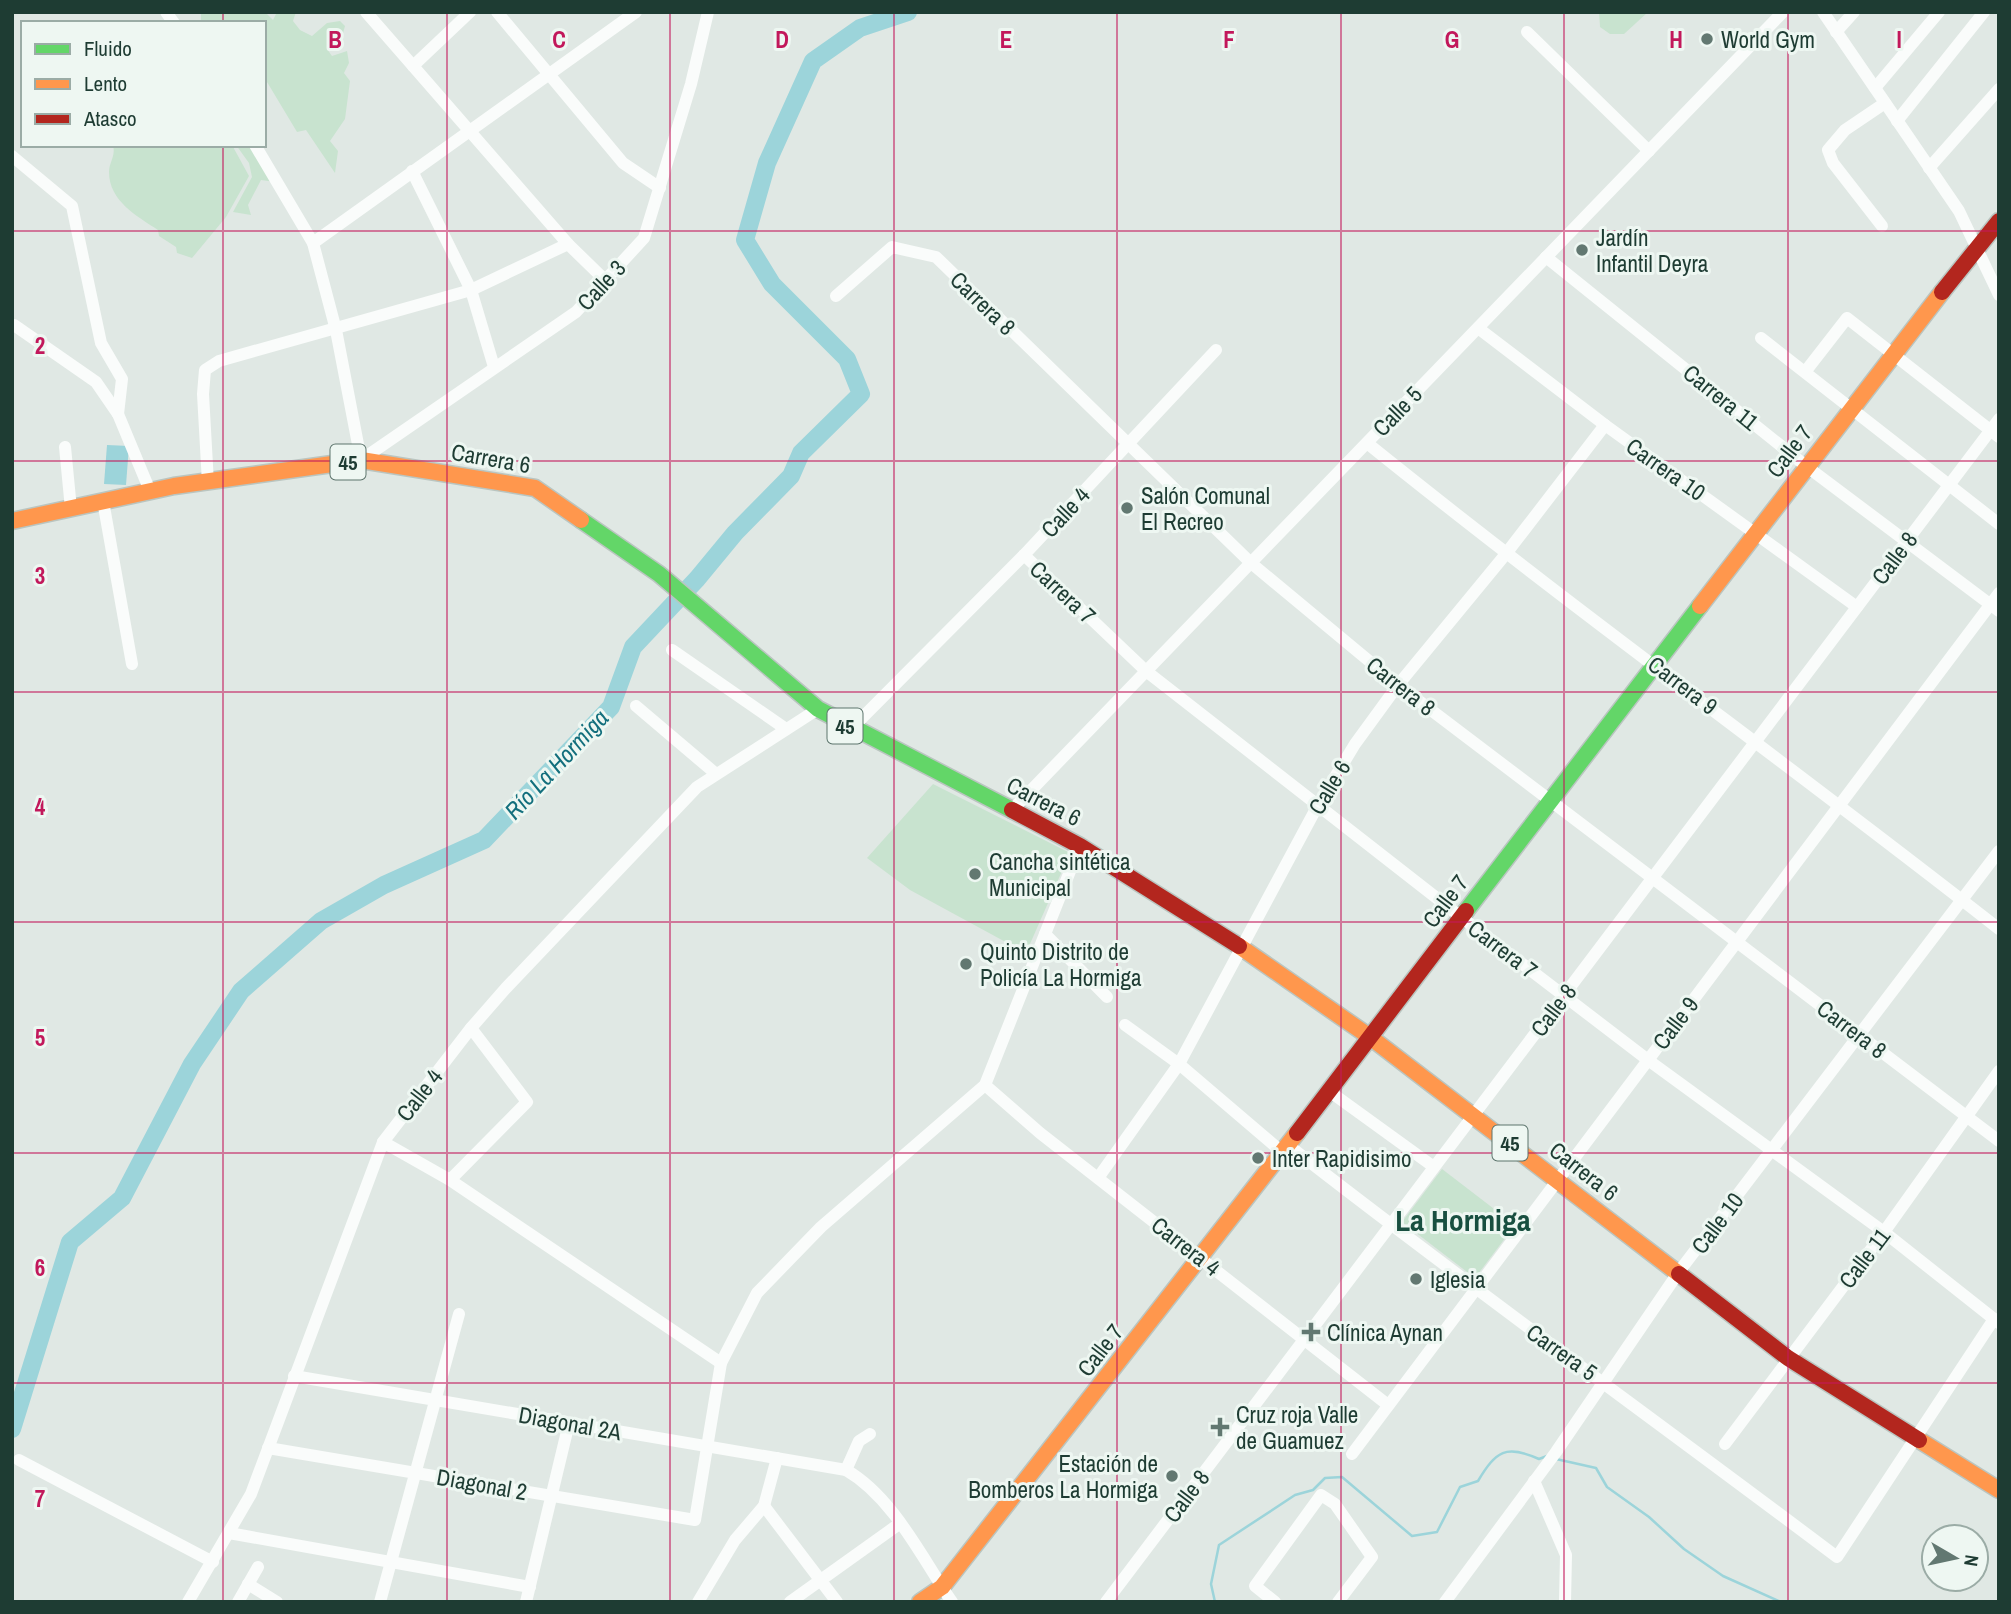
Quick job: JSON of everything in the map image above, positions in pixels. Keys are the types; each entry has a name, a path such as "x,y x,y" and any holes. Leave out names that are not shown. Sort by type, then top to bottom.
{"main road":[{"name":"Calle 7","path":"920,1602 942,1587 1201,1258 1893,353 1978,251 1999,221"},
{"name":"Carrera 6","path":"12,521 150,491 360,460 535,488 659,574 818,709 851,729 1080,846 1242,948 1370,1037 1474,1115 1788,1358 1999,1490"}],"street":[{"path":"366,12 568,244 607,282"},
{"path":"413,65 470,12"},
{"path":"497,12 623,163 660,188"},
{"name":"Calle 3","path":"360,460 494,367 523,351 576,312 607,282 644,238 691,84 708,12"},
{"path":"1823,12 1959,211 1999,295"},
{"path":"1836,32 1854,12"},
{"path":"1875,88 1939,12"},
{"path":"1897,121 1984,12"},
{"path":"313,243 634,13"},
{"name":"Calle 5","path":"1012,810 1781,13"},
{"path":"1527,32 1649,151"},
{"path":"1929,168 1999,89"},
{"path":"1882,226 1833,163 1828,150 1845,130 1885,103"},
{"path":"256,147 313,243 336,330 360,460"},
{"path":"12,156 72,206 101,343 122,379 118,414"},
{"path":"412,171 471,290 494,367"},
{"path":"208,483 203,394 205,370 219,361 471,290 568,244"},
{"name":"Carrera 8","path":"836,296 892,247 936,257 1251,563 1398,685 1999,1140"},
{"name":"Carrera 11","path":"1546,257 1807,466 1994,607"},
{"path":"1805,372 1847,318 1994,434"},
{"path":"14,325 96,382 118,414 150,491"},
{"name":"Carrera 10","path":"1478,328 1605,425 1857,607"},
{"path":"1761,338 1999,524"},
{"name":"Calle 4","path":"851,729 1024,555 1216,351"},
{"name":"Calle 8","path":"1106,1602 1907,540 1950,484 1994,434 1999,419"},
{"name":"Calle 6","path":"1098,1178 1179,1064 1318,805 1398,685 1505,555 1605,425"},
{"name":"Carrera 9","path":"1367,443 1505,555 1756,740 1999,929"},
{"path":"65,447 71,509"},
{"path":"103,501 132,664"},
{"name":"Carrera 7","path":"1024,555 1146,671 1564,996 1884,1232 1996,1321"},
{"name":"Calle 9","path":"1352,1454 1840,804 1994,607 1999,593"},
{"path":"672,650 786,729"},
{"path":"636,706 715,773"},
{"name":"Calle 4","path":"188,1602 251,1494 383,1142 471,1028 687,797 715,773 818,709"},
{"path":"710,1447 721,1363 757,1293 821,1227 985,1085 1080,846"},
{"name":"Calle 10","path":"1445,1602 1556,1452 1678,1273 1999,851"},
{"path":"1045,934 1107,997"},
{"name":"Carrera 5","path":"1125,1025 1475,1290 1602,1381 1837,1557 1915,1439"},
{"path":"450,1180 527,1102 471,1028"},
{"name":"Calle 11","path":"1726,1444 1884,1232 1999,1071"},
{"name":"Carrera 4","path":"985,1085 1098,1178 1388,1405"},
{"path":"1329,1091 1434,1167"},
{"path":"383,1142 450,1180 721,1363"},
{"path":"380,1602 458,1314"},
{"path":"1915,1439 1996,1321"},
{"name":"Diagonal 2A","path":"294,1376 846,1470"},
{"path":"526,1602 569,1423"},
{"path":"870,1434 859,1441 846,1470 864,1480 899,1524 952,1602"},
{"name":"Diagonal 2","path":"268,1448 695,1520 710,1447"},
{"path":"698,1602 735,1540 764,1506 777,1458"},
{"path":"19,1460 213,1562"},
{"path":"1534,1481 1566,1555 1565,1602"},
{"path":"1275,1602 1255,1586 1321,1495 1335,1504 1372,1556 1338,1602"},
{"path":"764,1506 837,1602"},
{"path":"790,1602 899,1524"},
{"path":"229,1532 530,1587"},
{"path":"238,1602 258,1567"},
{"path":"248,1584 277,1602"}],"green space":[{"path":"201,12 265,12 273,20 277,12 296,12 293,21 300,30 312,36 327,23 340,21 345,26 343,33 327,49 332,56 347,51 349,63 344,73 350,81 345,119 330,141 338,151 335,173 306,130 297,132 266,80 266,21 201,21"},
{"path":"1599,12 1648,12 1624,34 1610,34 1600,27"},
{"path":"113,147 233,147 249,176 226,217 192,258 177,253 176,247 159,236 158,230 133,213 119,199 110,182 109,172"},
{"path":"237,147 249,147 258,155 275,182 261,180 248,205 251,215 233,212 252,177 249,163"},
{"name":"Cancha sintética Municipal","path":"933,784 1070,853 1026,953 910,890 867,858"},
{"path":"1442,1169 1515,1225 1475,1278 1402,1222"}],"water":[{"path":"107,445 129,446 126,485 104,484"}],"waterway":[{"name":"Río La Hormiga","path":"12,1429 70,1242 122,1198 192,1064 241,991 321,921 384,885 484,840 611,707 633,647 697,579 735,533 791,476 801,453 861,394 847,359 772,284 745,240 767,163 813,61 860,28 908,12"},
{"path":"1215,1602 1211,1584 1219,1545 1295,1495 1313,1490 1325,1478 1342,1477 1412,1536 1437,1532 1460,1487 1478,1481 1490,1463 1503,1453 1518,1452 1539,1459 1547,1456"},
{"path":"1556,1459 1596,1468 1607,1487 1649,1517 1684,1549 1723,1576 1781,1602"}],"traffic: fast":[{"path":"581,520 659,574 818,709 1012,810"},
{"path":"1466,911 1700,606"}],"traffic: slow":[{"path":"1700,606 1942,292"},
{"path":"12,521 174,486 361,460 535,488 581,520"},
{"path":"1239,946 1370,1037 1679,1274"},
{"path":"920,1602 942,1587 1297,1133"},
{"path":"1919,1440 1999,1490"}],"traffic: jam":[{"path":"1942,292 1999,221"},
{"path":"1012,810 1080,846 1239,946"},
{"path":"1297,1133 1466,911"},
{"path":"1679,1274 1788,1358 1919,1440"}],"place":[{"name":"World Gym","path":"1707,39"},
{"name":"Jardín Infantil Deyra","path":"1582,250"},
{"name":"Salón Comunal El Recreo","path":"1127,508"},
{"name":"Cancha sintética Municipal","path":"975,874"},
{"name":"Quinto Distrito de Policía La Hormiga","path":"966,964"},
{"name":"Inter Rapidisimo","path":"1258,1158"},
{"name":"Iglesia","path":"1416,1279"},
{"name":"Clínica Aynan","path":"1311,1332"},
{"name":"Cruz roja Valle de Guamuez","path":"1220,1427"},
{"name":"Estación de Bomberos La Hormiga","path":"1172,1476"}],"district":[{"name":"La Hormiga","path":"1463,1220"}]}
